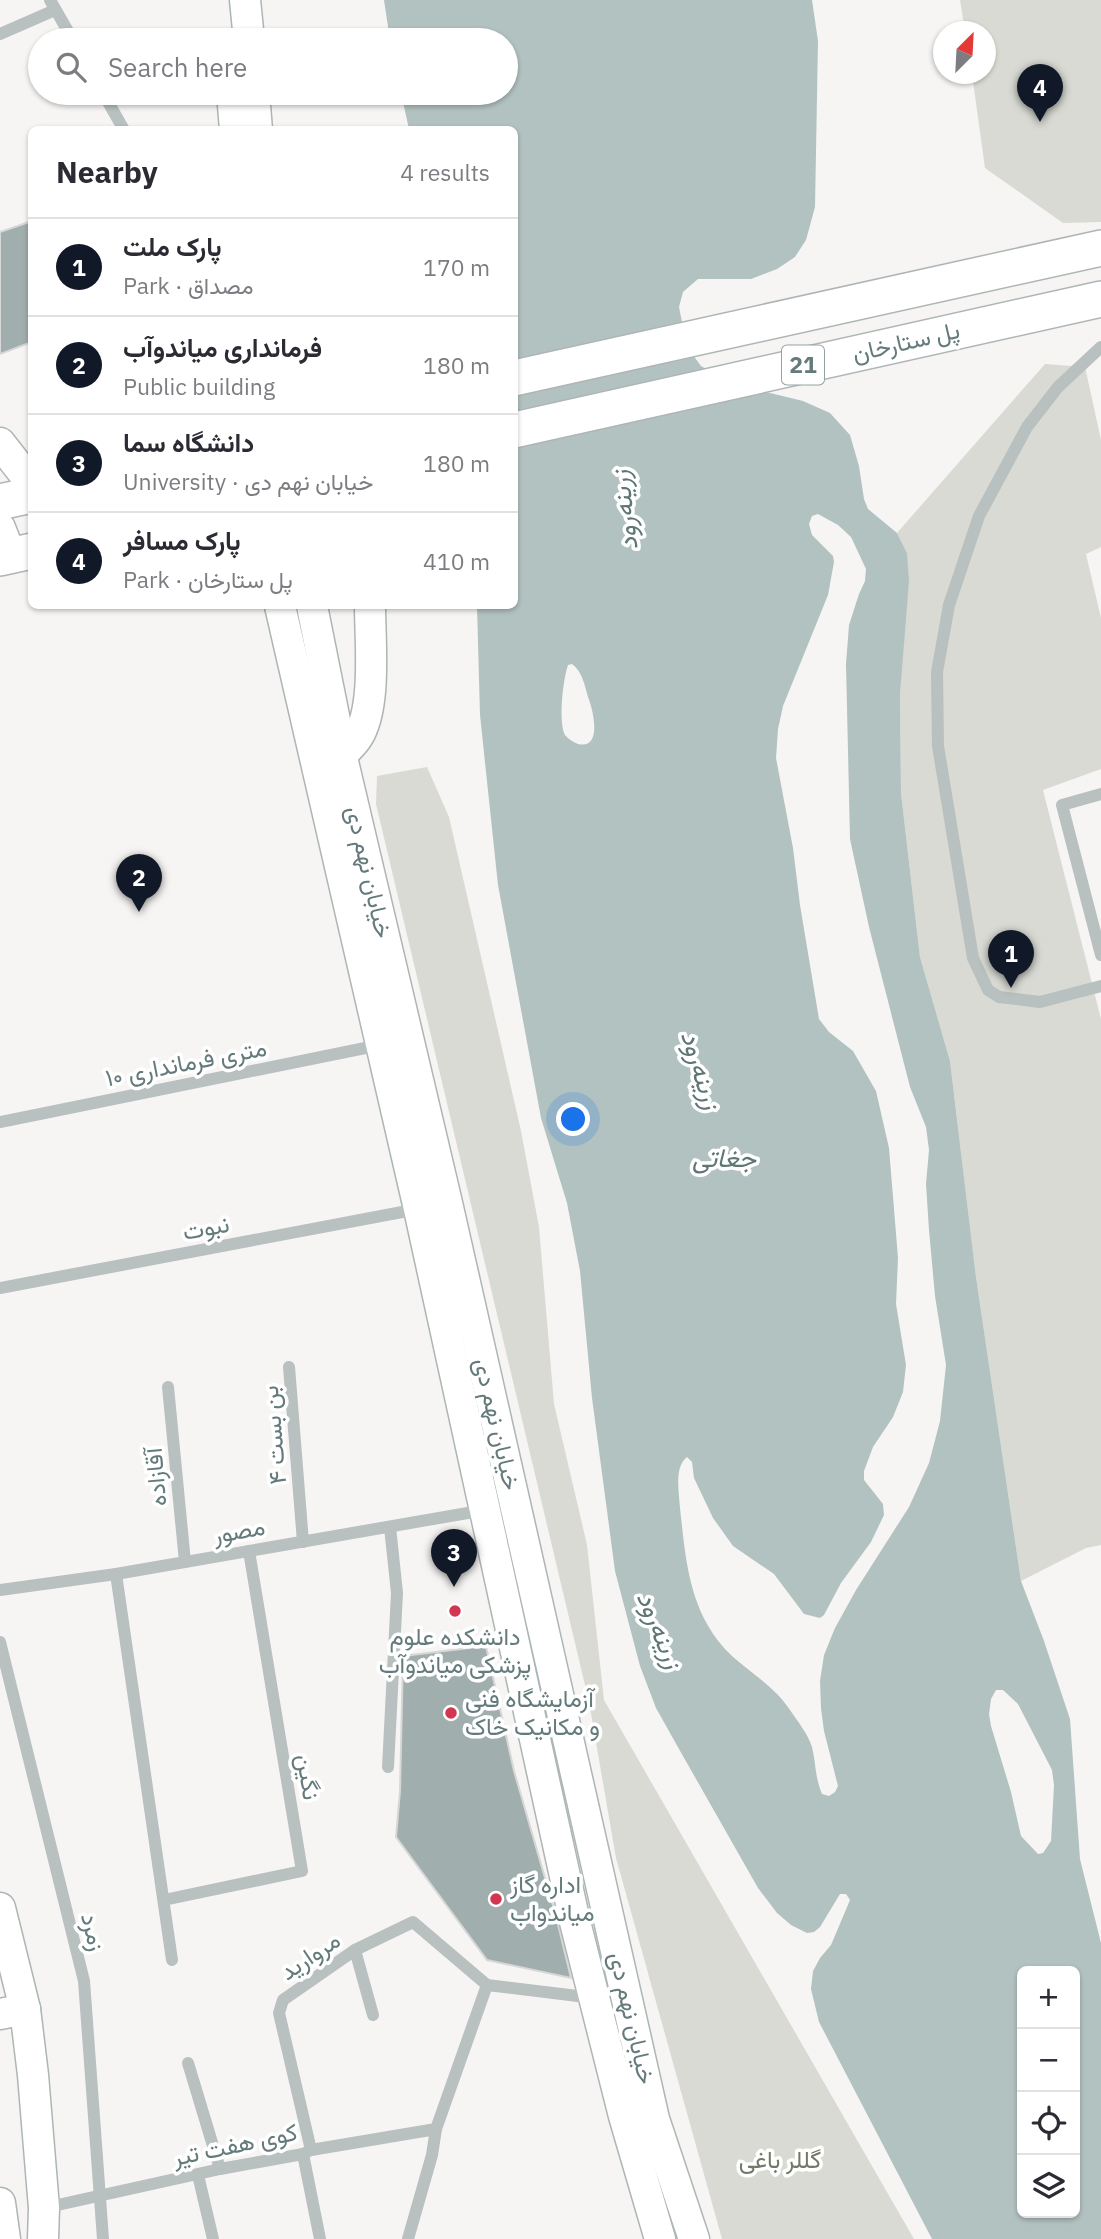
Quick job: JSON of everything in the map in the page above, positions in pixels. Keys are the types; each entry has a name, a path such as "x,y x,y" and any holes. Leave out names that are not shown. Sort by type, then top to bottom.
{"highway":[{"name":"پل ستارخان","path":"518,377 1093,250"},
{"name":"پل ستارخان","path":"518,429 1096,300"},
{"path":"0,502 28,496"}],"main road":[{"path":"225,0 227,28"},
{"path":"245,0 248,28"},
{"path":"236,126 244,105"},
{"path":"250,105 256,126"},
{"path":"255,105 272,126"},
{"path":"0,443 28,479"},
{"name":"خیابان نهم دی","path":"281,609 328,756 515,1504 654,2119 694,2239"},
{"name":"خیابان نهم دی","path":"312,609 328,756 381,1045 575,1922 660,2239"},
{"path":"328,756 359,736 368,707 371,674 370,609"},
{"path":"485,1510 515,1504"},
{"path":"0,1908 12,2011 33,2074 44,2208 43,2239"},
{"path":"639,2168 667,2158"},
{"path":"0,2203 5,2239"}],"street":[{"path":"0,34 53,5 66,28"},
{"path":"110,105 122,126"},
{"path":"1101,347 1058,387 1027,427 979,516 949,605 937,672 938,746 942,772 973,958 988,990 999,997 1040,1002 1101,986"},
{"path":"1101,794 1062,805 1101,955"},
{"name":"۱۰ متری فرمانداری","path":"0,1122 381,1045"},
{"name":"نبوت","path":"0,1288 419,1209"},
{"name":"بن بست ۴","path":"289,1367 303,1542"},
{"name":"آقازاده","path":"168,1387 185,1562"},
{"name":"مصور","path":"0,1590 116,1574 485,1510"},
{"path":"388,1767 397,1592 390,1527"},
{"name":"نگین","path":"164,1900 302,1871 249,1551"},
{"path":"116,1574 172,1960"},
{"name":"زمرد","path":"0,1642 84,1981 103,2239"},
{"name":"مروارید","path":"320,2239 307,2152 279,2013 283,2000 355,1950 413,1922 487,1985"},
{"path":"355,1950 373,2015"},
{"path":"408,2239 432,2155 436,2129 487,1985 594,1998"},
{"path":"188,2063 220,2169"},
{"name":"کوی هفت تیر","path":"44,2208 220,2169 436,2129"},
{"path":"198,2175 213,2239"}],"green space":[{"path":"960,0 1101,0 1101,222 1063,223 985,168 973,84 996,84 996,21 963,21"},
{"path":"1045,364 1085,367 1101,440 1101,547 1086,554 1101,618 1101,769 1043,790 1101,1019 1101,1545 1086,1548 1021,1581 976,1277 950,1061 920,957 901,793 900,694 907,553 897,533"},
{"name":"گللر باغی","path":"427,767 449,817 521,1131 539,1227 554,1404 587,1545 604,1700 914,2239 722,2239 616,1858 589,1702 376,804 377,776"}],"water":[{"name":"جغاتی","path":"384,0 812,0 818,41 815,207 806,240 795,257 777,269 751,279 698,279 683,292 679,307 687,347 701,366 722,378 803,401 830,413 850,435 868,509 897,533 907,553 909,581 900,694 901,793 920,957 950,1061 976,1277 1021,1581 1070,1719 1080,1859 1101,1943 1101,2239 932,2239 819,2022 811,1989 813,1971 831,1945 850,1900 846,1894 840,1894 820,1927 814,1932 807,1933 791,1925 777,1913 758,1888 656,1708 640,1666 615,1571 592,1398 580,1271 567,1203 541,1118 498,885 480,715 477,609 518,609 518,126 408,126 404,105 518,105 518,28 388,28","holes":["818,514 838,525 851,537 866,569 865,581 849,625 846,664 850,839 869,927 910,1087 926,1127 929,1150 926,1184 929,1230 935,1296 946,1365 940,1421 929,1463 909,1507 856,1590 824,1655 820,1681 821,1708 838,1786 829,1796 822,1794 810,1742 790,1710 771,1688 732,1656 718,1640 698,1605 688,1568 678,1480 680,1467 687,1457 692,1462 694,1478 713,1518 733,1546 774,1574 804,1614 820,1618 871,1542 884,1515 883,1504 864,1480 864,1471 873,1447 893,1417 903,1392 906,1365 896,1304 898,1258 889,1148 876,1091 853,1051 829,1032 819,1019 793,848 776,758 783,706 828,595 834,562 833,556 812,535 809,524 812,516","568,665 575,667 581,675 592,710 593,735 591,741 586,744 571,740 563,729 564,680","996,1690 1003,1690 1018,1704 1052,1770 1054,1785 1051,1841 1043,1853 1038,1854 1021,1836 991,1726 991,1699"]}],"building":[{"path":"28,222 28,344 0,354 0,232"},
{"name":"اداره گاز میاندواب","path":"486,1646 514,1771 571,1978 487,1960 396,1837 400,1791 403,1656"}],"place":[{"name":"پارک مسافر","path":"1040,122"},
{"name":"فرمانداری میاندوآب","path":"139,912"},
{"name":"پارک ملت","path":"1011,988"},
{"name":"دانشگاه سما","path":"454,1587"},
{"name":"دانشکده علوم پزشکی میاندوآب","path":"455,1611"},
{"name":"آزمایشگاه فنی و مکانیک خاک","path":"451,1713"},
{"name":"اداره گاز میاندواب","path":"496,1899"}],"water label":[{"name":"زرینه‌رود","path":"624,510"},
{"name":"زرینه‌رود","path":"701,1070"},
{"name":"زرینه‌رود","path":"660,1630"}]}
